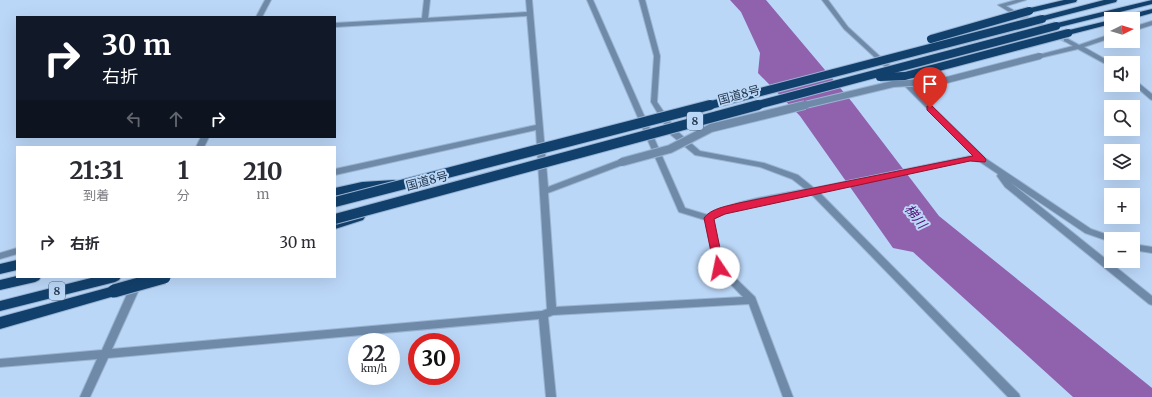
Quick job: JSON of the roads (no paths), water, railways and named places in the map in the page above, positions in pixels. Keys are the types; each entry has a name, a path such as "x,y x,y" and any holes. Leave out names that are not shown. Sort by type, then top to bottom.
{"highway":[{"path":"840,70 925,41 1073,0"},
{"name":"国道8号","path":"336,202 1113,0"},
{"name":"国道8号","path":"336,219 857,78 1152,2"},
{"path":"1140,14 1152,11"},
{"path":"857,78 905,76 1067,36 1104,24"},
{"path":"336,192 362,186 412,183"},
{"path":"336,225 421,197"},
{"path":"0,269 16,265"},
{"name":"8","path":"0,285 31,278"},
{"name":"8","path":"0,306 111,278"},
{"path":"0,323 160,278"}],"street":[{"path":"260,16 268,0"},
{"path":"425,20 427,0"},
{"path":"528,0 545,191 551,397"},
{"path":"590,0 682,210 709,218 722,211 739,206 970,158 982,160"},
{"path":"642,0 657,56 654,102 674,133 698,153 761,165 795,177 817,191 1015,397"},
{"path":"825,0 846,28 896,74 982,160 1088,231 1104,237"},
{"path":"1013,12 1001,5 1023,0"},
{"path":"336,25 530,14"},
{"path":"1140,27 1152,23"},
{"path":"1067,36 1104,61"},
{"path":"545,191 622,162 670,149 711,128 893,84 943,81 1080,46 1104,38"},
{"path":"1140,87 1152,98"},
{"path":"336,172 539,127"},
{"path":"996,170 1008,185 1152,301"},
{"path":"709,218 719,268 752,300 788,397"},
{"path":"1140,248 1152,250"},
{"path":"0,256 16,251"},
{"path":"85,397 140,278"},
{"path":"0,363 548,313 752,300"}],"water":[{"name":"梯川","path":"730,0 766,0 852,102 939,216 1152,388 1152,397 1073,397 913,252 893,248 800,116 758,73 760,53 741,12"}],"tunnel":[{"path":"1014,12 1066,40"}]}
